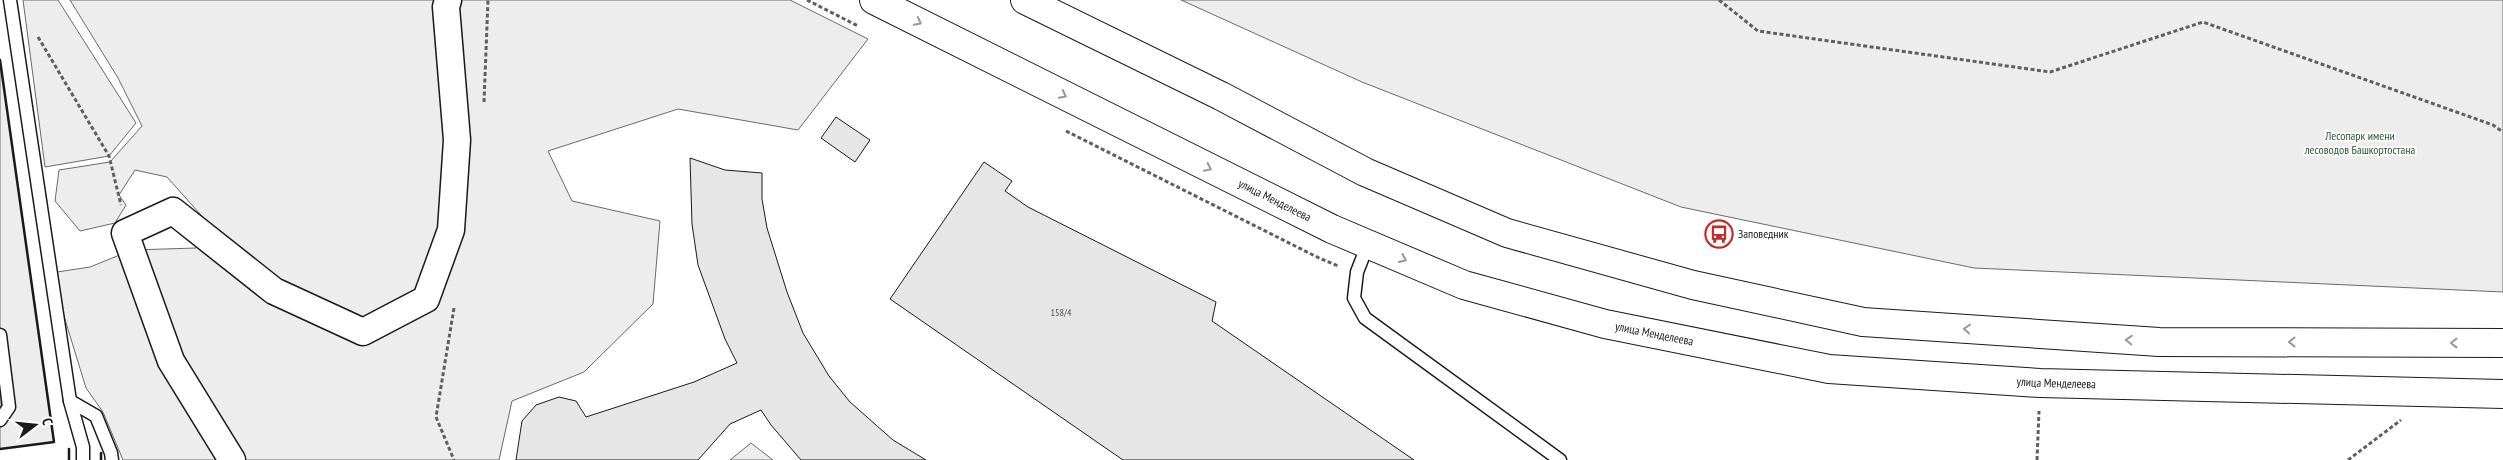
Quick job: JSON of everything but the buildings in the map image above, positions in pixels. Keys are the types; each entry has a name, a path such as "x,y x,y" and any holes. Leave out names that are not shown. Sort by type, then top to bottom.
{"main road":[{"name":"улица Менделеева","path":"874,0 1315,221 1464,284 1605,324 1829,368 2040,383 2503,394"},
{"path":"1025,0 1221,96 1374,176 1507,233 1693,286 1873,323 2159,342 2503,343"}],"street":[{"path":"232,460 171,361 125,233 173,212 274,291 363,332 426,299 451,230 457,140 446,8 448,0"}],"lane":[{"path":"10,0 70,401 83,447 83,460"},
{"path":"1368,244 1357,272 1354,298 1365,318 1560,460"},
{"path":"0,335 9,407 0,420"},
{"path":"70,401 96,416 112,453 112,460"}],"path":[{"path":"1719,0 1758,31 2050,72 2203,22 2493,125 2503,132"},
{"path":"36,33 109,156 119,195 125,233"},
{"path":"2037,460 2040,383"},
{"path":"2348,460 2405,417"}],"shaded area":[{"path":"23,0 58,0 136,123 109,156 45,167"},
{"path":"70,0 790,0 868,39 798,130 678,109 548,151 572,201 660,221 653,304 584,372 512,401 499,460 123,460 103,412 86,388 63,313 57,272 90,267 132,250 196,248 208,223 167,177 135,170 119,195 126,205 115,223 80,231 55,201 59,170 110,162 142,126 118,78"},
{"name":"Лесопарк имени лесоводов Башкортостана","path":"1181,0 2503,0 2503,292 1974,268 1681,207 1362,82"},
{"path":"0,60 54,442 0,449"},
{"path":"751,443 773,460 730,460"}],"wall":[{"path":"0,60 54,442 0,449"},
{"path":"69,449 69,460"},
{"path":"101,453 101,460"}],"place":[{"name":"Заповедник","path":"1719,234"}]}
